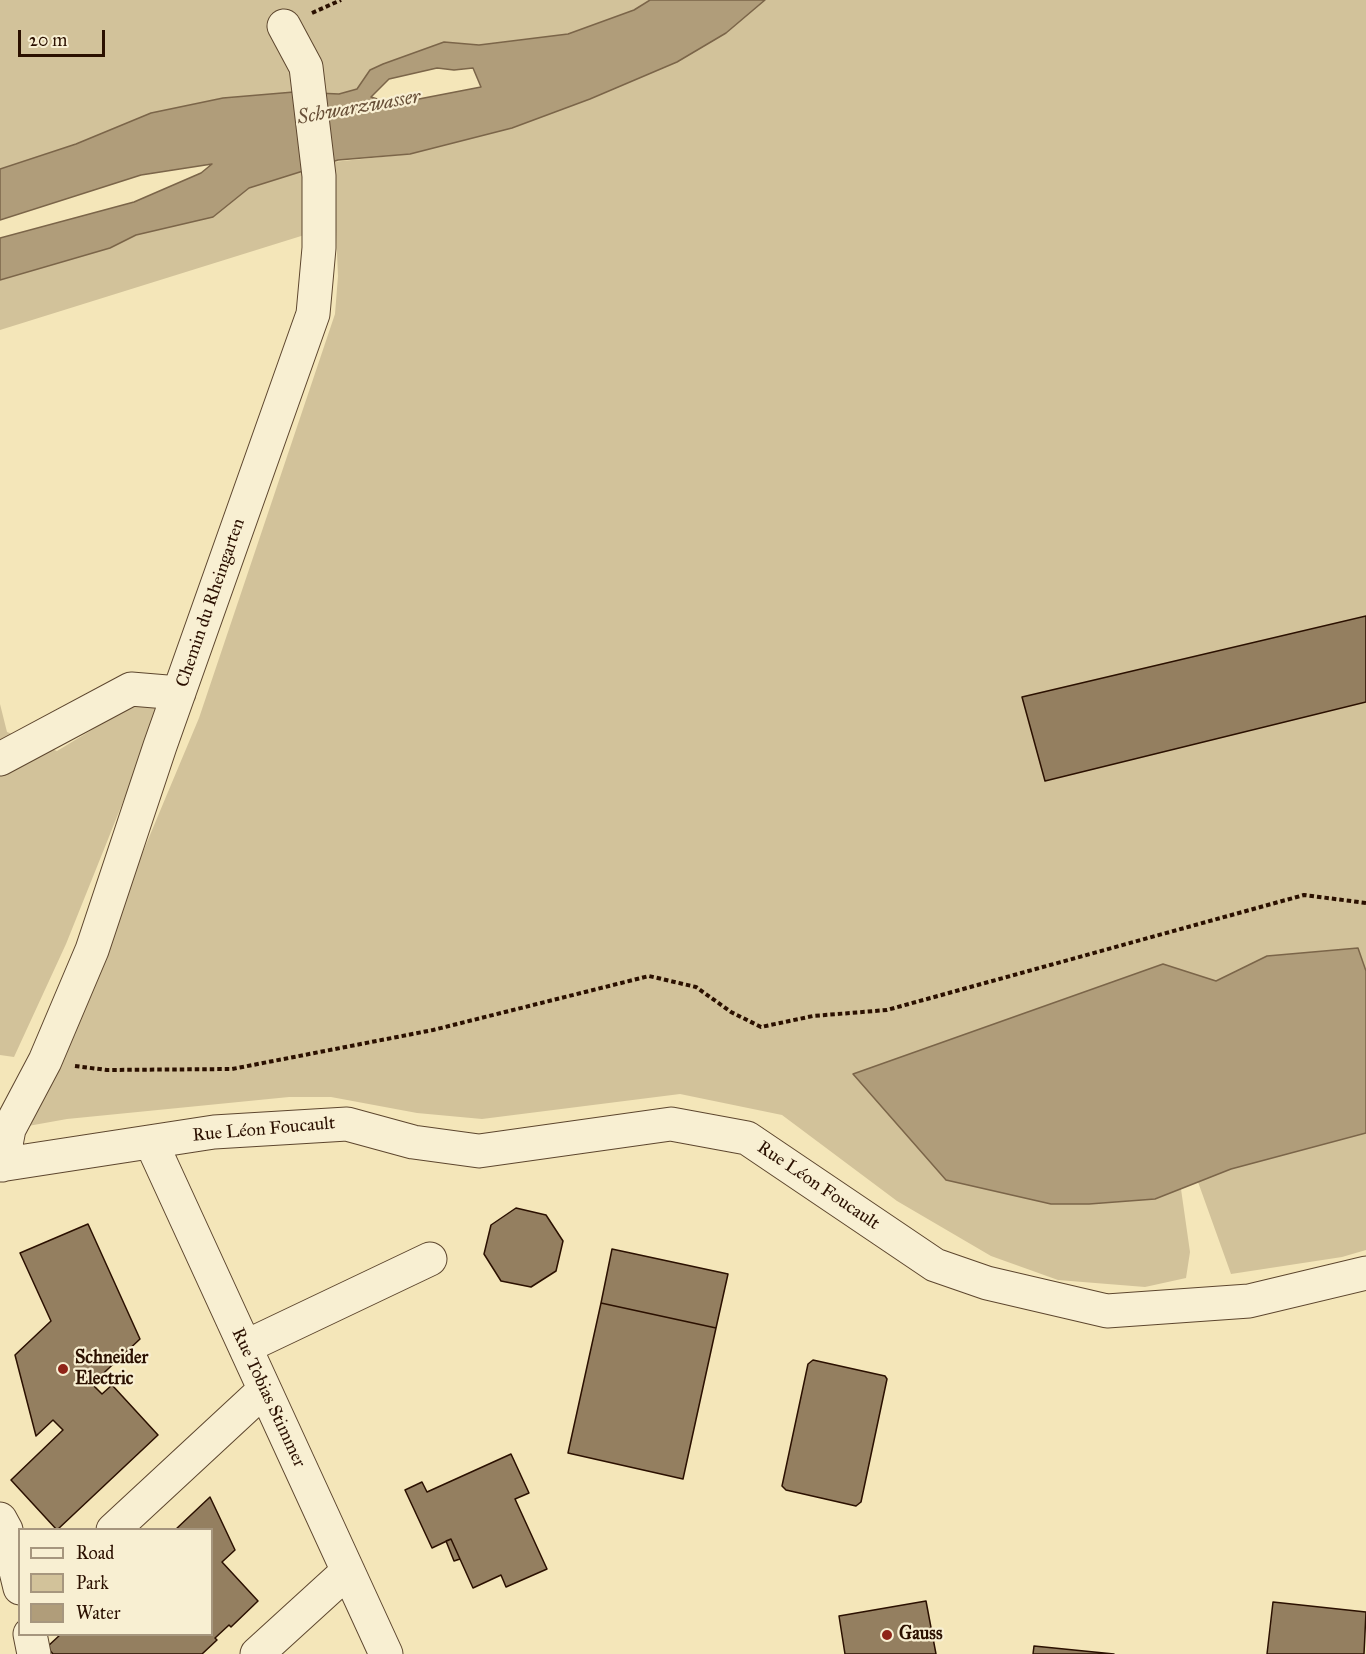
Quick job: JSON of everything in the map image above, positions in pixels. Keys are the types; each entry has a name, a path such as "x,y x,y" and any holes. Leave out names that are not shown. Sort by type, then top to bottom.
{"street":[{"name":"Chemin du Rheingarten","path":"1,1165 9,1130 45,1061 92,950 179,693 314,314 319,248 319,176 310,88 306,68 284,26"},
{"path":"0,759 131,689 179,693"},
{"name":"Rue Léon Foucault","path":"1,1165 214,1132 347,1124 413,1142 479,1151 671,1124 747,1138 935,1265 987,1283 1107,1311 1249,1301 1366,1273"},
{"name":"Rue Tobias Stimmer","path":"151,1142 386,1654"},
{"path":"245,1347 429,1259"},
{"path":"115,1528 264,1390"},
{"path":"0,1519 6,1530 18,1580"},
{"path":"257,1654 348,1570"},
{"path":"30,1636 34,1654"}],"path":[{"path":"45,1061 107,1070 232,1069 433,1030 649,975 696,987 731,1012 761,1027 813,1016 887,1010 1304,895 1366,903"}],"green space":[{"path":"0,0 650,0 634,10 568,34 479,45 444,42 370,70 357,89 339,94 294,92 223,98 151,113 76,144 0,169"},
{"path":"765,0 1366,0 1366,971 1358,948 1267,956 1216,981 1163,964 1051,1204 1089,1204 1155,1199 1181,1189 1190,1252 1186,1278 1145,1287 1058,1280 991,1256 897,1201 782,1115 680,1094 482,1119 417,1113 331,1097 289,1097 67,1119 28,1126 199,718 335,314 338,276 333,162 410,154 512,128 590,99 677,62 726,33"},
{"path":"315,167 314,232 0,330 0,280 110,248 136,235 213,217 249,188"},
{"path":"146,697 155,706 157,717 66,944 14,1057 0,1055 0,704 7,732 57,751"},
{"path":"1366,1133 1366,1250 1342,1257 1231,1274 1198,1182 1231,1169"}],"water":[{"name":"Schwarzwasser","path":"650,0 765,0 726,33 677,62 590,99 512,128 410,154 338,160 249,188 213,217 136,235 110,248 0,280 0,238 134,202 201,173 212,164 141,175 0,220 0,169 76,144 151,113 223,98 294,92 339,94 357,89 370,70 444,42 479,45 568,34 634,10","holes":["437,68 454,70 473,68 481,87 393,104 371,97 389,79"]},
{"path":"1358,948 1366,971 1366,1133 1231,1169 1155,1199 1089,1204 1051,1204 946,1180 853,1074 1163,964 1216,981 1267,956"}],"building":[{"path":"1366,616 1366,702 1045,781 1022,697"},
{"path":"516,1208 546,1215 563,1241 556,1271 531,1287 501,1281 484,1254 491,1225"},
{"name":"Schneider Electric","path":"88,1224 140,1339 92,1384 102,1394 112,1385 158,1435 59,1528 55,1528 11,1480 63,1430 53,1420 36,1436 15,1355 51,1321 20,1253"},
{"path":"612,1249 728,1274 716,1328 601,1303"},
{"path":"601,1303 716,1328 683,1479 568,1453"},
{"path":"813,1360 885,1376 887,1379 861,1502 856,1506 786,1490 782,1486 808,1364"},
{"path":"511,1454 529,1493 515,1499 547,1569 506,1587 501,1575 473,1588 451,1539 432,1548 405,1490 422,1482 427,1492"},
{"path":"210,1497 235,1550 222,1562 258,1601 231,1627 229,1625 215,1638 217,1640 202,1654 53,1654 47,1647 59,1636 213,1636 213,1528 177,1528"},
{"path":"451,1539 460,1559 454,1561 446,1541"},
{"name":"Gauss","path":"926,1601 936,1654 845,1654 839,1616"},
{"path":"1273,1602 1366,1612 1364,1654 1267,1654"},
{"path":"1034,1646 1114,1654 1033,1654"}],"place":[{"name":"Schneider Electric","path":"63,1369"},
{"name":"Gauss","path":"887,1635"}]}
